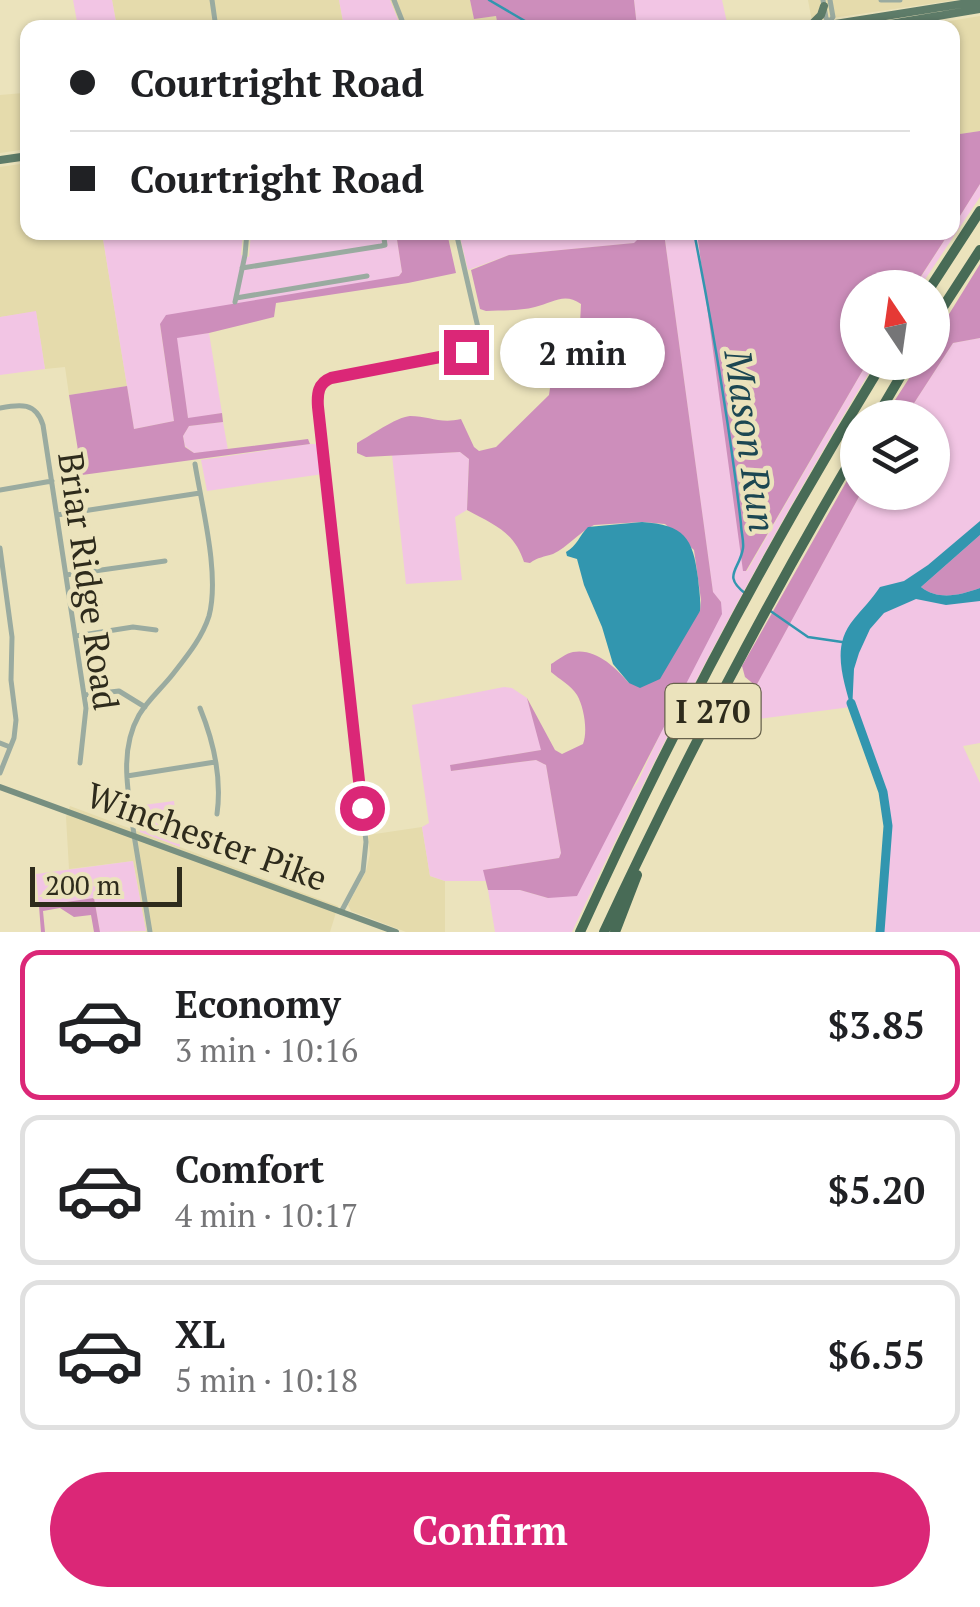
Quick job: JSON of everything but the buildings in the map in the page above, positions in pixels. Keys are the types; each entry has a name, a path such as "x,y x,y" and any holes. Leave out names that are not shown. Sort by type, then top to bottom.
{"highway":[{"path":"942,270 980,211"},
{"path":"950,296 980,250"},
{"name":"I 270","path":"580,932 653,778 744,604 872,380"},
{"name":"I 270","path":"604,932 664,804 840,480"},
{"path":"614,932 664,804"}],"main road":[{"path":"856,20 980,1"},
{"path":"917,20 980,10"},
{"name":"Winchester Pike","path":"0,786 396,932"}],"street":[{"path":"881,0 900,0"},
{"path":"246,240 236,300 367,276"},
{"path":"242,268 381,246 384,240"},
{"path":"341,912 363,871 366,842 318,392 323,382 331,378 466,352 476,345 479,332 458,240"},
{"name":"Briar Ridge Road","path":"0,408 20,405 33,409 42,420 84,695 86,716 80,763"},
{"path":"150,932 127,776 130,740 145,707 193,648 210,613 212,579 195,464"},
{"path":"0,490 52,482"},
{"path":"57,515 200,493"},
{"path":"0,548 11,626 16,720 0,773"},
{"path":"66,575 165,561"},
{"path":"76,636 133,627 156,630"},
{"path":"84,695 119,690 145,707"},
{"path":"200,708 211,738 220,797 218,814"},
{"path":"0,743 10,747"},
{"path":"127,776 214,762"}],"shaded area":[{"path":"73,0 112,0 116,20 77,20"},
{"path":"112,0 339,0 343,20 116,20"},
{"path":"339,0 390,0 398,20 343,20"},
{"path":"390,0 470,0 474,18 496,16 497,20 398,20"},
{"path":"470,0 634,0 636,20 497,20 496,16 474,19"},
{"path":"634,0 722,0 726,20 636,20"},
{"path":"808,0 956,0 819,20 812,20"},
{"path":"980,16 980,131 960,134 960,20 956,20"},
{"path":"20,93 20,150 0,153 0,95"},
{"path":"980,131 980,184 960,216 960,134"},
{"path":"20,164 20,240 103,240 127,386 69,395 65,367 45,369 36,312 0,317 0,167"},
{"path":"980,184 980,197 960,227 960,216"},
{"path":"103,240 242,240 241,255 249,257 250,240 397,240 402,272 399,276 160,325 174,421 134,429"},
{"path":"397,240 449,240 456,273 276,303 274,317 177,338 188,418 222,413 223,422 189,426 183,436 185,447 194,453 308,439 310,444 82,475 69,395 127,386 134,429 174,421 160,324 166,315 399,276 402,272"},
{"path":"461,240 638,240 509,255 468,270"},
{"path":"665,240 698,240 744,571 840,410 840,422 716,643 572,932 495,932 488,890 520,890 548,898 638,782 721,602 713,593"},
{"path":"665,240 713,592 721,602 722,614 577,896 548,898 520,890 488,890 483,870 559,858 546,765 536,760 451,771 450,765 541,750 527,698 555,750 562,754 583,744 585,726 579,700 572,688 551,672 551,664 570,653 589,653 611,665 629,683 700,611 694,550 665,524 594,525 553,554 524,562 509,536 467,510 469,459 460,452 366,457 357,453 357,443 410,416 461,419 479,451 496,447 549,395 551,381 572,365 579,343 581,304 564,299 529,308 486,311 480,309 471,270 509,255"},
{"path":"698,240 944,240 925,270 840,270 840,380 857,380 845,400 840,400 840,409 746,571"},
{"path":"945,240 951,240 931,270 925,270"},
{"path":"980,264 980,338 953,343 950,348 950,313"},
{"path":"36,311 45,369 0,375 0,317"},
{"path":"209,333 222,413 188,419 176,337"},
{"path":"980,338 980,743 963,746 980,783 980,932 880,932 888,826 883,792 851,707 736,722 852,510 950,510 950,400 916,400 929,380 950,380 953,343"},
{"path":"857,380 865,380 853,400 846,400"},
{"path":"908,380 929,380 916,400 895,400"},
{"path":"223,422 228,450 194,453 185,446 183,436 189,426"},
{"path":"320,444 323,474 207,491 201,460"},
{"path":"460,452 469,459 467,510 455,517 462,580 406,584 392,455"},
{"path":"840,493 840,510 852,510 756,686 745,677 742,666"},
{"path":"980,535 980,588 942,595 921,587"},
{"path":"504,687 527,698 542,750 451,765 451,771 536,760 546,765 561,853 559,858 484,870 487,881 445,881 430,876 422,827 429,823 412,705"},
{"path":"174,801 180,847 140,832 136,806"},
{"path":"70,806 338,906 330,932 146,932 133,861 69,869 66,817"},
{"path":"422,827 430,876 445,881 445,932 406,932 351,911 348,905 366,871 370,854 368,835"},
{"path":"133,861 146,931 100,932 94,898 39,906 36,874"},
{"path":"94,898 100,932 94,932 91,915 74,917 60,908 43,911 45,932 41,932 39,906"}],"water":[{"path":"980,521 980,535 921,587 942,595 980,588 980,601 946,605 916,599 884,613 870,629 859,653 854,669 852,712 841,652 842,641 854,619 880,587 904,581"},
{"path":"642,522 677,530 689,543 696,564 700,611 660,679 640,688 629,683 613,664 577,559 566,552 588,527"}],"waterway":[{"name":"Mason Run","path":"489,0 523,20"},
{"name":"Mason Run","path":"695,240 743,539 733,577 746,594"},
{"name":"Mason Run","path":"769,610 808,637 842,642"},
{"path":"851,703 883,792 888,826 880,932"}],"route":[{"path":"362,808 318,390 331,378 466,352"}]}
